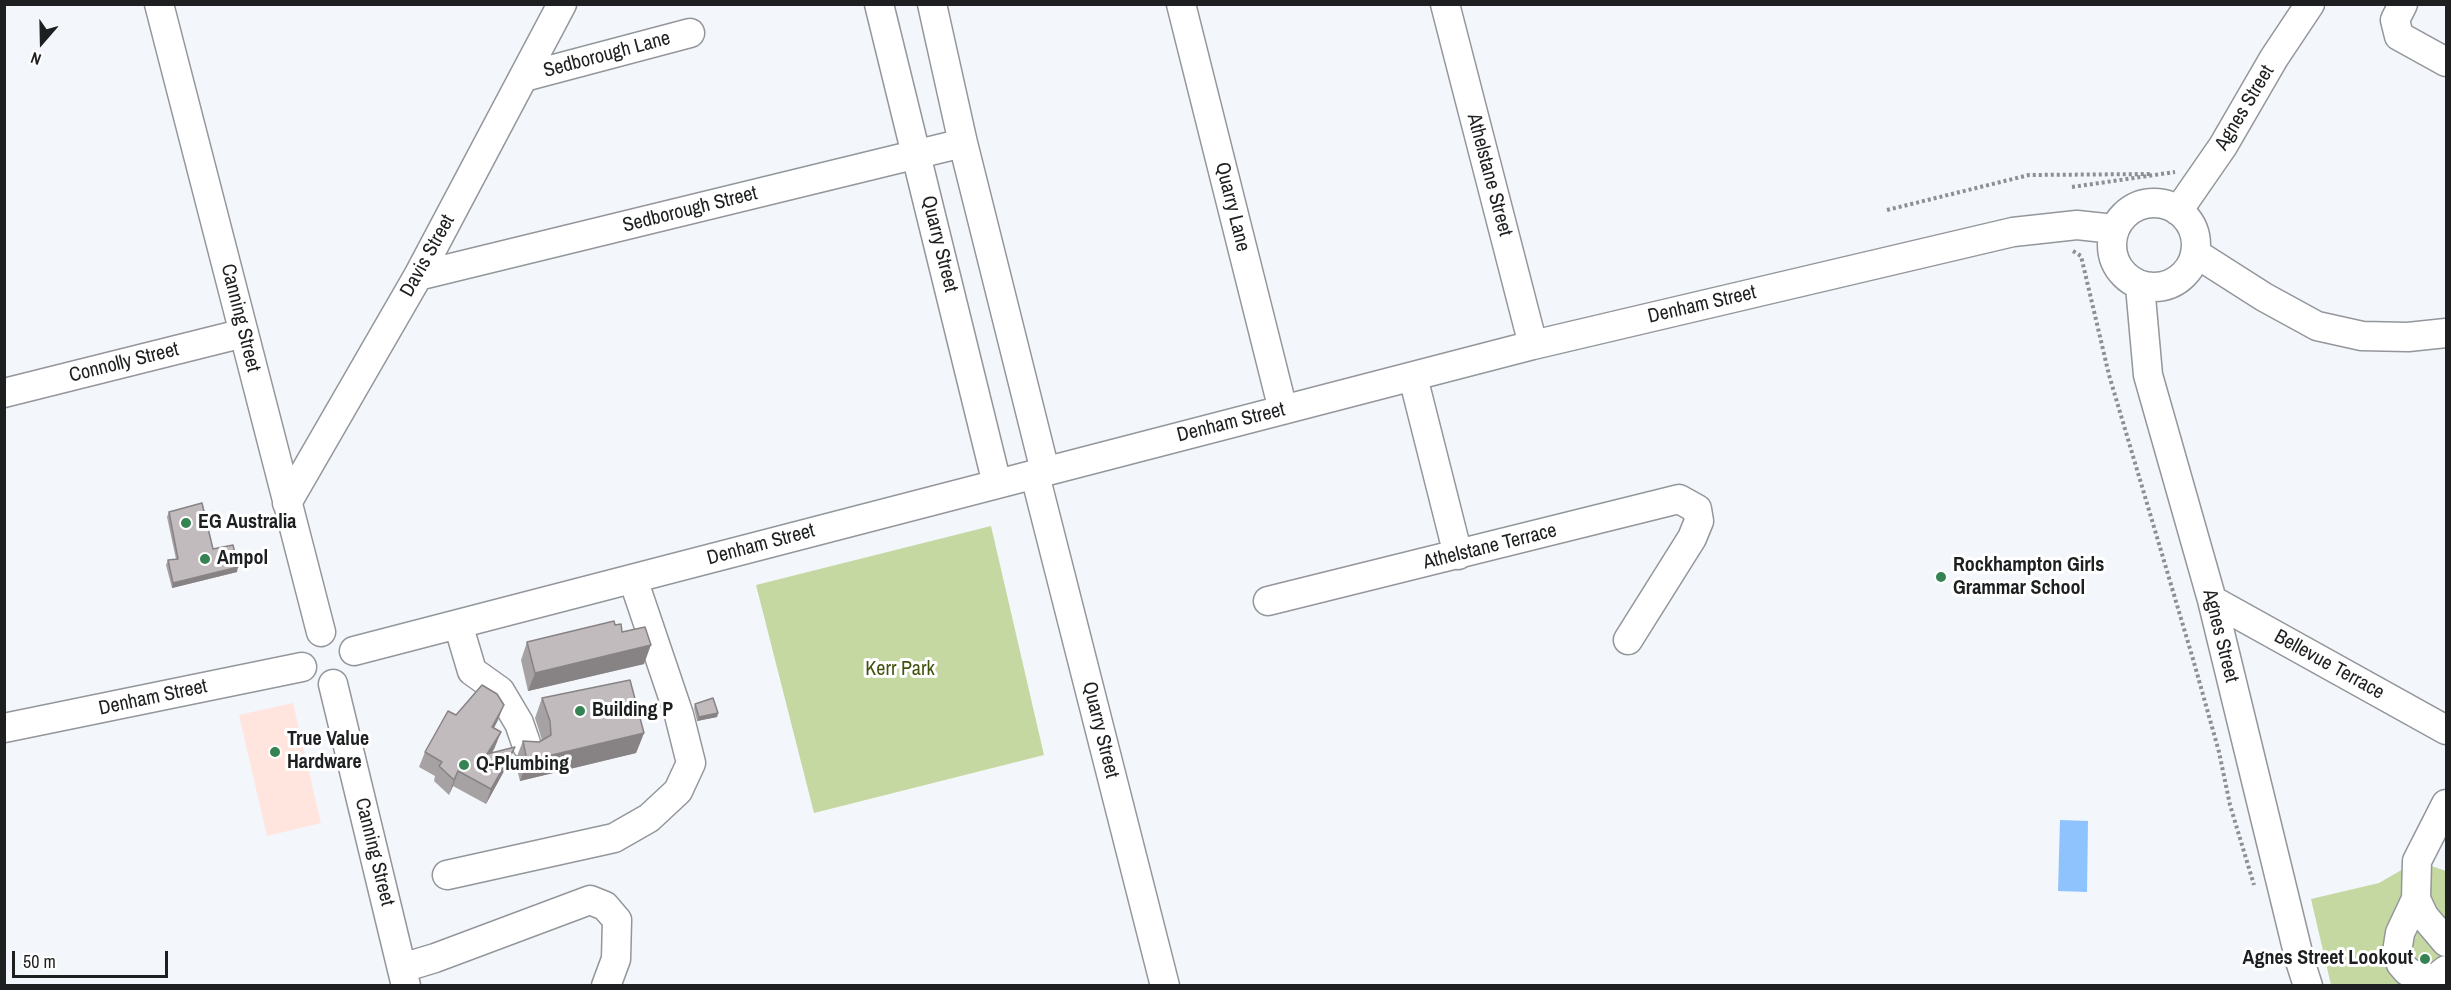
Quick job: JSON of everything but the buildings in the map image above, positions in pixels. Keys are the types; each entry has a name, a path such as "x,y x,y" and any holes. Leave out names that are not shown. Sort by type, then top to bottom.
{"street":[{"name":"Canning Street","path":"159,4 321,632"},
{"name":"Davis Street","path":"287,503 418,276 562,4"},
{"name":"Quarry Street","path":"879,4 918,154 997,484"},
{"name":"Quarry Street","path":"932,4 1040,473 1165,986"},
{"name":"Quarry Lane","path":"1181,4 1282,410"},
{"name":"Athelstane Street","path":"1445,4 1533,345"},
{"name":"Agnes Street","path":"2178,211 2223,146 2274,58 2310,4"},
{"path":"2399,12 2399,36 2446,62"},
{"name":"Sedborough Lane","path":"524,77 690,33"},
{"name":"Sedborough Street","path":"418,276 963,143"},
{"path":"2157,203 2178,211 2186,218 2195,234 2195,253 2183,275 2172,284 2151,288 2140,286 2122,273 2116,264 2111,243 2114,229 2126,214 2146,204 2157,203"},
{"name":"Denham Street","path":"354,651 1533,345 2013,232 2077,225 2114,229"},
{"path":"2195,253 2264,297 2317,326 2362,336 2408,337 2446,333"},
{"name":"Agnes Street","path":"2140,286 2148,375 2212,600 2308,986"},
{"name":"Connolly Street","path":"4,393 244,333"},
{"path":"1413,377 1458,555"},
{"name":"Athelstane Terrace","path":"1268,601 1679,499 1697,509 1699,521 1692,538 1628,640"},
{"path":"447,875 614,838 649,818 678,791 692,763 679,715 633,579"},
{"name":"Bellevue Terrace","path":"2212,600 2446,730"},
{"path":"458,624 472,671 500,691 519,723 527,746"},
{"path":"321,632 339,634 354,651 353,663 349,672 344,679 333,684 315,681 302,667 300,658 302,649 307,641 321,632"},
{"name":"Denham Street","path":"4,728 302,667"},
{"name":"Canning Street","path":"333,684 404,976"},
{"path":"2446,804 2417,861 2416,899 2400,933 2397,952 2401,964 2407,971 2420,978 2436,978 2446,970"},
{"path":"2416,899 2424,916 2446,942"},
{"path":"404,976 435,958 590,900 604,906 616,920 616,958 606,986"}],"path":[{"path":"2072,187 2181,170"},
{"path":"1887,210 2029,175 2167,174"},
{"path":"2073,250 2081,256 2109,375 2197,670 2219,752 2230,805 2255,888"}],"shaded area":[{"path":"293,703 321,823 267,836 239,715"}],"green space":[{"name":"Kerr Park","path":"991,526 1044,755 814,813 756,585"},
{"path":"2417,861 2446,871 2446,985 2331,985 2311,899 2379,883"}],"water":[{"path":"2060,820 2088,821 2087,892 2058,891"}],"place":[{"name":"EG Australia","path":"186,523"},
{"name":"Ampol","path":"205,559"},
{"name":"Rockhampton Girls Grammar School","path":"1941,577"},
{"name":"Building P","path":"580,711"},
{"name":"True Value Hardware","path":"275,752"},
{"name":"Q-Plumbing","path":"464,765"},
{"name":"Agnes Street Lookout","path":"2425,959"}]}
